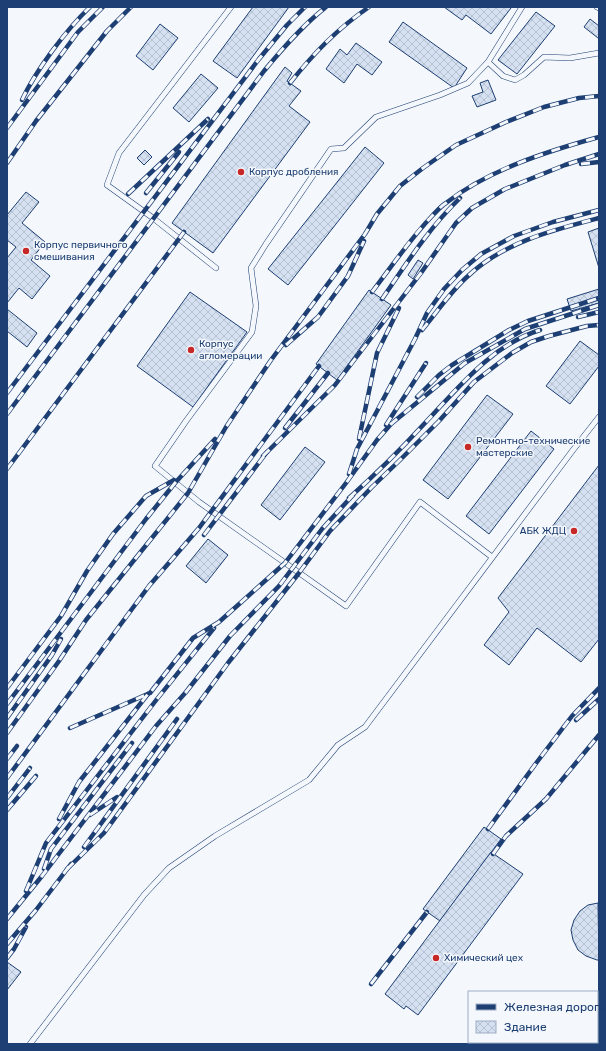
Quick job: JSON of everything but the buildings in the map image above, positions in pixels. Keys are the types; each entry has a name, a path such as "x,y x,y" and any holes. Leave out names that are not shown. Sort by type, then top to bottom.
{"lane":[{"path":"216,268 153,218 107,185 119,153 230,7"},
{"path":"492,557 420,502 346,606 199,502 155,466 186,421 252,332 256,306 251,268 331,149 344,148 376,117 440,95 468,83 488,62 522,7"},
{"path":"488,62 504,76 515,80 524,75 544,57 570,58 599,53"},
{"path":"30,1044 144,895 169,868 215,836 309,780 338,745 365,727 599,417"}],"railway":[{"path":"22,100 43,63 71,27 90,7"},
{"path":"7,128 78,32 103,7"},
{"path":"7,163 36,121 107,31 131,7"},
{"path":"7,393 259,59 287,25 305,7"},
{"path":"7,414 264,71 293,38 326,7"},
{"path":"290,83 326,42 357,15 369,7"},
{"path":"7,733 59,661 86,620 188,493 226,427 271,360 365,234 377,214 400,186 456,145 506,122 544,107 579,98 599,96"},
{"path":"128,194 208,119"},
{"path":"372,292 425,224 442,206 463,191 499,171 539,155 599,137"},
{"path":"146,193 179,152"},
{"path":"263,456 335,385 421,273 456,223 472,208 505,189 565,165 599,154"},
{"path":"581,164 599,162"},
{"path":"382,299 428,234 460,198"},
{"path":"349,474 357,449 415,339 427,313 444,289 462,270 481,254 514,236 553,222 599,210"},
{"path":"422,330 462,282 482,264 497,254 530,239 564,227 599,218"},
{"path":"7,469 184,232"},
{"path":"286,345 318,317 348,276 364,241"},
{"path":"417,397 439,375 452,365 509,330 528,321 599,298"},
{"path":"70,728 150,693 193,638 219,622 285,563 377,440 391,424 465,363 525,329 599,305"},
{"path":"359,439 377,353 399,308"},
{"path":"578,317 599,312"},
{"path":"67,869 104,833 228,663 330,531 439,421 474,382 512,353 531,342 587,326 599,325"},
{"path":"349,498 398,452 477,369 507,346 540,330"},
{"path":"386,425 426,363"},
{"path":"7,778 149,586 199,528 319,366"},
{"path":"285,428 328,373"},
{"path":"7,704 146,519 175,483 215,439"},
{"path":"204,535 267,452"},
{"path":"7,688 61,616 87,571 113,534 146,496 174,480"},
{"path":"7,919 42,876 156,726 186,692 230,636 279,586 322,529 353,495"},
{"path":"26,891 46,843 214,628"},
{"path":"7,718 52,655 61,639"},
{"path":"488,829 572,716 599,688"},
{"path":"59,819 79,782 148,694"},
{"path":"576,720 599,699"},
{"path":"84,847 177,719"},
{"path":"493,854 506,836 546,799 599,735"},
{"path":"44,869 51,849 132,743"},
{"path":"7,759 17,746"},
{"path":"7,798 30,768"},
{"path":"7,810 36,776"},
{"path":"90,815 117,797"},
{"path":"7,944 36,910 71,864"},
{"path":"371,984 427,912"},
{"path":"7,958 14,949 26,927"}],"place":[{"name":"Корпус дробления","path":"241,172"},
{"name":"Корпус первичного смешивания","path":"26,251"},
{"name":"Корпус агломерации","path":"191,350"},
{"name":"Ремонтно-технические мастерские","path":"468,447"},
{"name":"АБК ЖДЦ","path":"574,531"},
{"name":"Химический цех","path":"436,958"}]}
